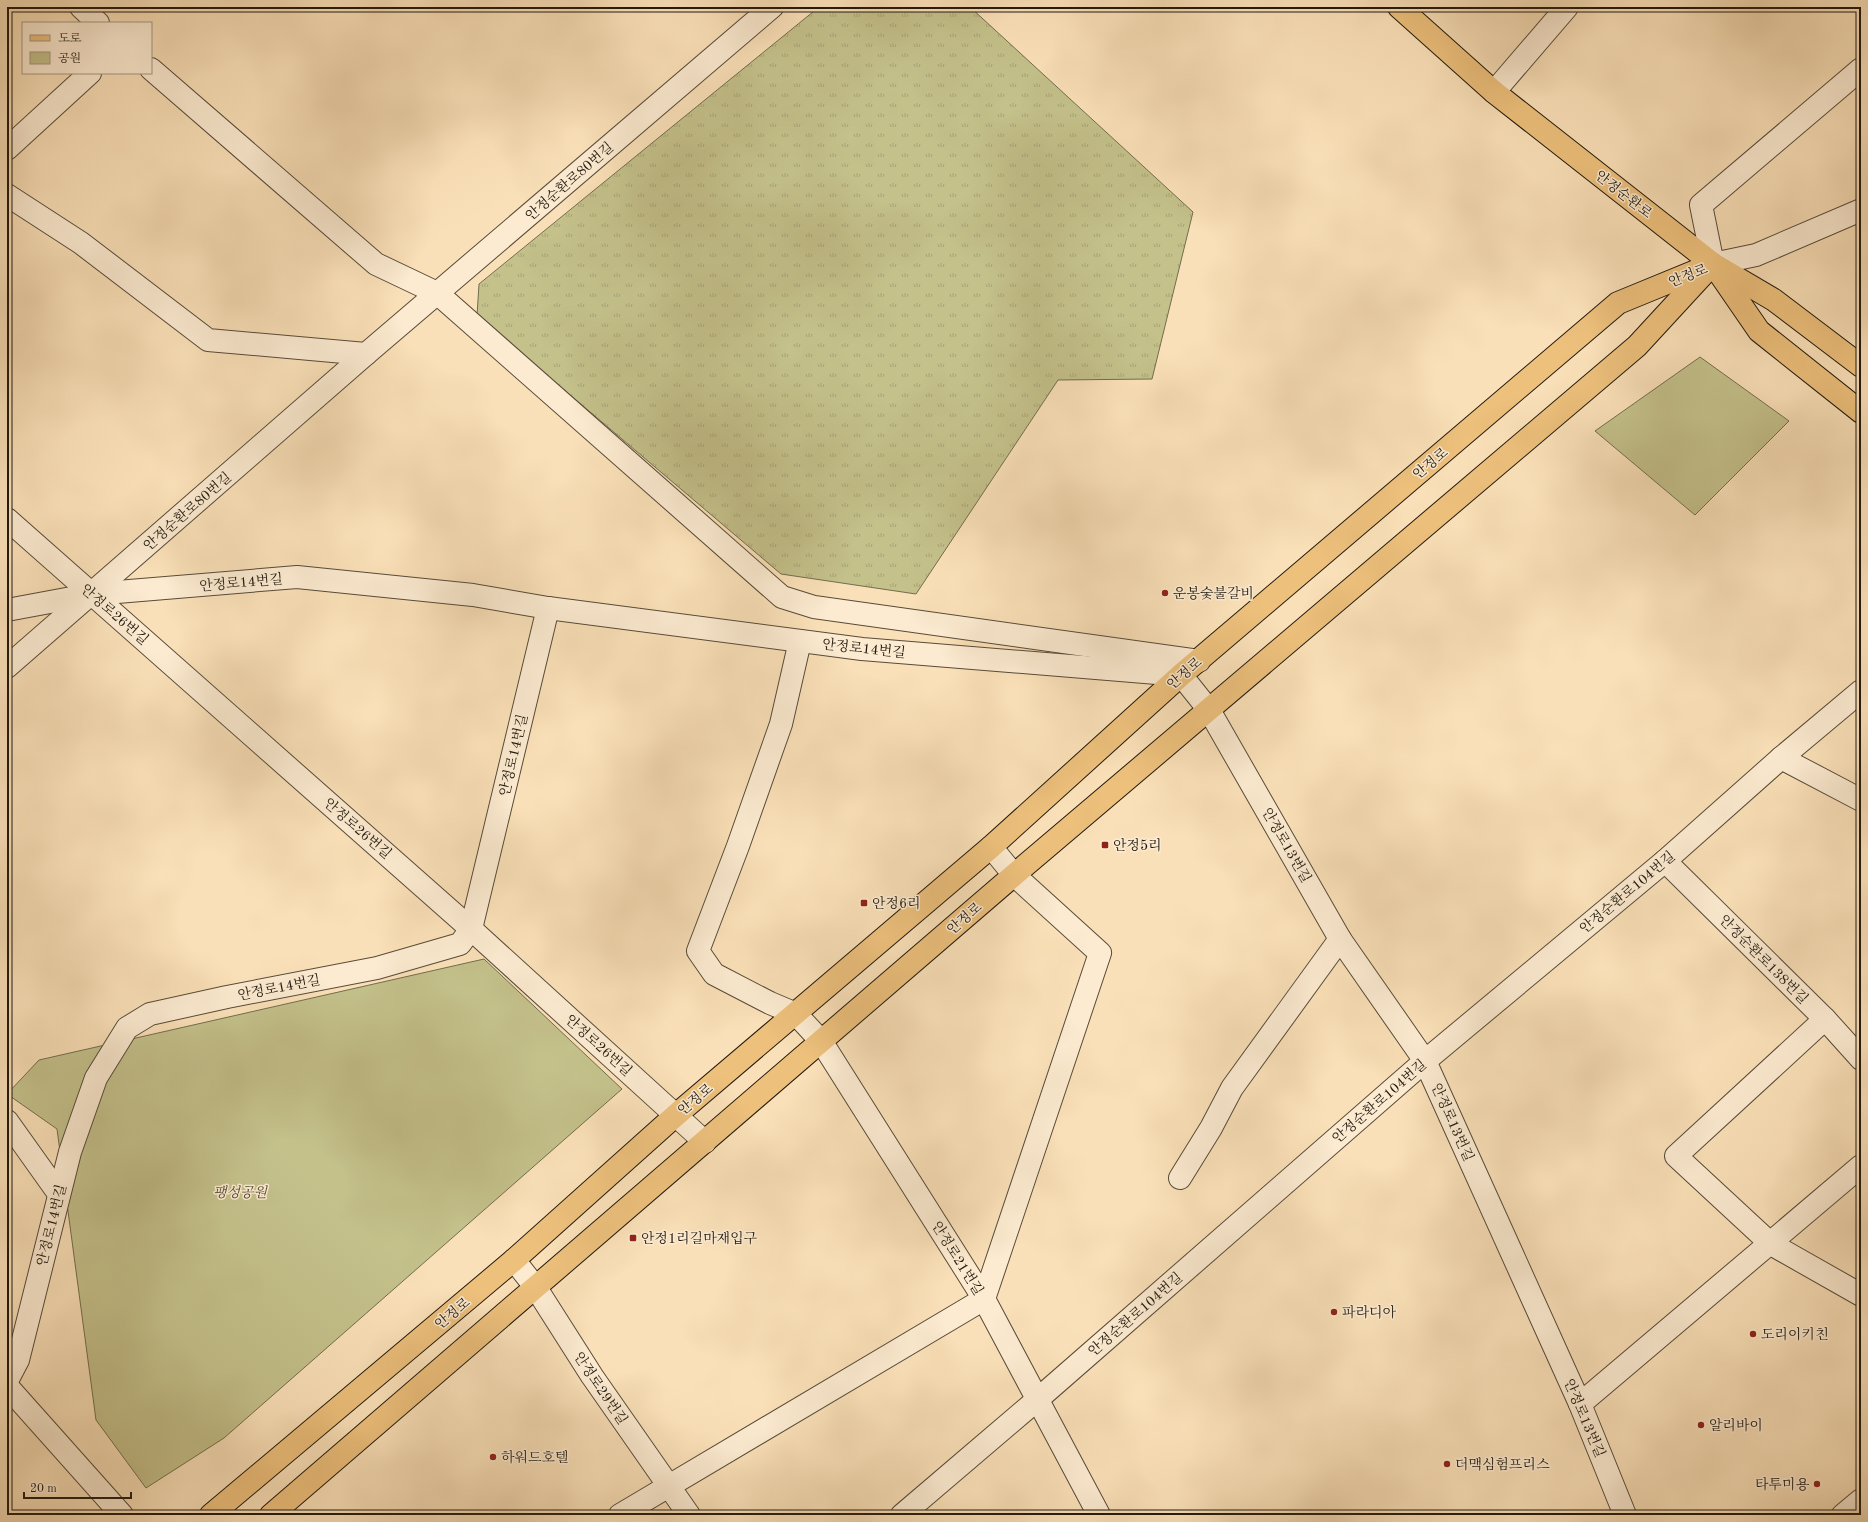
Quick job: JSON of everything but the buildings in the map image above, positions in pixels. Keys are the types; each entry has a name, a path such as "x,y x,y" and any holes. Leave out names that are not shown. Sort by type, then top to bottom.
{"main road":[{"name":"안정순환로","path":"1399,7 1494,92 1713,264 1774,300 1861,366"},
{"path":"1713,264 1759,331 1861,412"},
{"name":"안정로","path":"220,1512 514,1260 676,1115 991,847 1181,675 1618,303 1713,264"},
{"name":"안정로","path":"271,1515 1014,875 1637,346 1713,264"}],"street":[{"path":"81,7 97,22"},
{"name":"안정순환로80번길","path":"7,667 93,594 366,354 772,7"},
{"path":"1494,92 1567,7"},
{"path":"1861,69 1701,206 1713,264 1756,255 1861,210"},
{"path":"152,70 376,264 437,293 782,597 814,607 1198,661"},
{"path":"7,149 89,74"},
{"path":"7,195 81,243 208,340 366,354"},
{"name":"안정로26번길","path":"7,520 93,594 471,928 705,1142"},
{"name":"안정로14번길","path":"7,610 93,594 298,577 473,595 548,608 862,649 1181,675"},
{"name":"안정로14번길","path":"7,1381 18,1360 70,1152 96,1078 127,1028 150,1014 227,997 377,968 460,944 471,928 548,608"},
{"path":"796,1014 770,1004 714,974 698,951 738,846 781,724 800,641"},
{"name":"안정로13번길","path":"1181,675 1209,710 1340,939 1425,1061 1580,1404 1624,1515"},
{"name":"안정순환로104번길","path":"902,1515 1038,1399 1425,1061 1665,861 1781,758 1861,691"},
{"path":"1781,758 1861,800"},
{"path":"620,1515 984,1299 1100,953 1014,875 991,847"},
{"name":"안정순환로138번길","path":"1665,861 1825,1019 1861,1059"},
{"path":"1180,1178 1211,1128 1232,1088 1340,939"},
{"name":"안정로21번길","path":"796,1014 821,1041 984,1299 1099,1515"},
{"path":"1825,1019 1676,1156 1771,1244 1861,1295"},
{"path":"7,1120 59,1194"},
{"path":"1580,1404 1771,1244 1861,1166"},
{"name":"안정로29번길","path":"514,1260 536,1288 592,1376 689,1515"},
{"path":"7,1386 122,1515"},
{"path":"1843,1515 1861,1500"}],"green space":[{"path":"819,7 970,7 1193,212 1152,379 1058,380 916,594 781,574 477,316 479,284"},
{"path":"1700,357 1789,421 1695,515 1595,431"},
{"name":"팽성공원","path":"484,959 622,1089 224,1438 146,1488 96,1420 57,1129 7,1094 39,1060"}],"place":[{"name":"운봉숯불갈비","path":"1165,593"},
{"name":"안정5리","path":"1105,845"},
{"name":"안정6리","path":"864,903"},
{"name":"안정1리길마재입구","path":"633,1238"},
{"name":"파라디아","path":"1334,1312"},
{"name":"도리이키친","path":"1753,1334"},
{"name":"알리바이","path":"1701,1425"},
{"name":"하워드호텔","path":"493,1457"},
{"name":"더맥심험프리스","path":"1447,1464"},
{"name":"타투미용","path":"1817,1484"}]}
